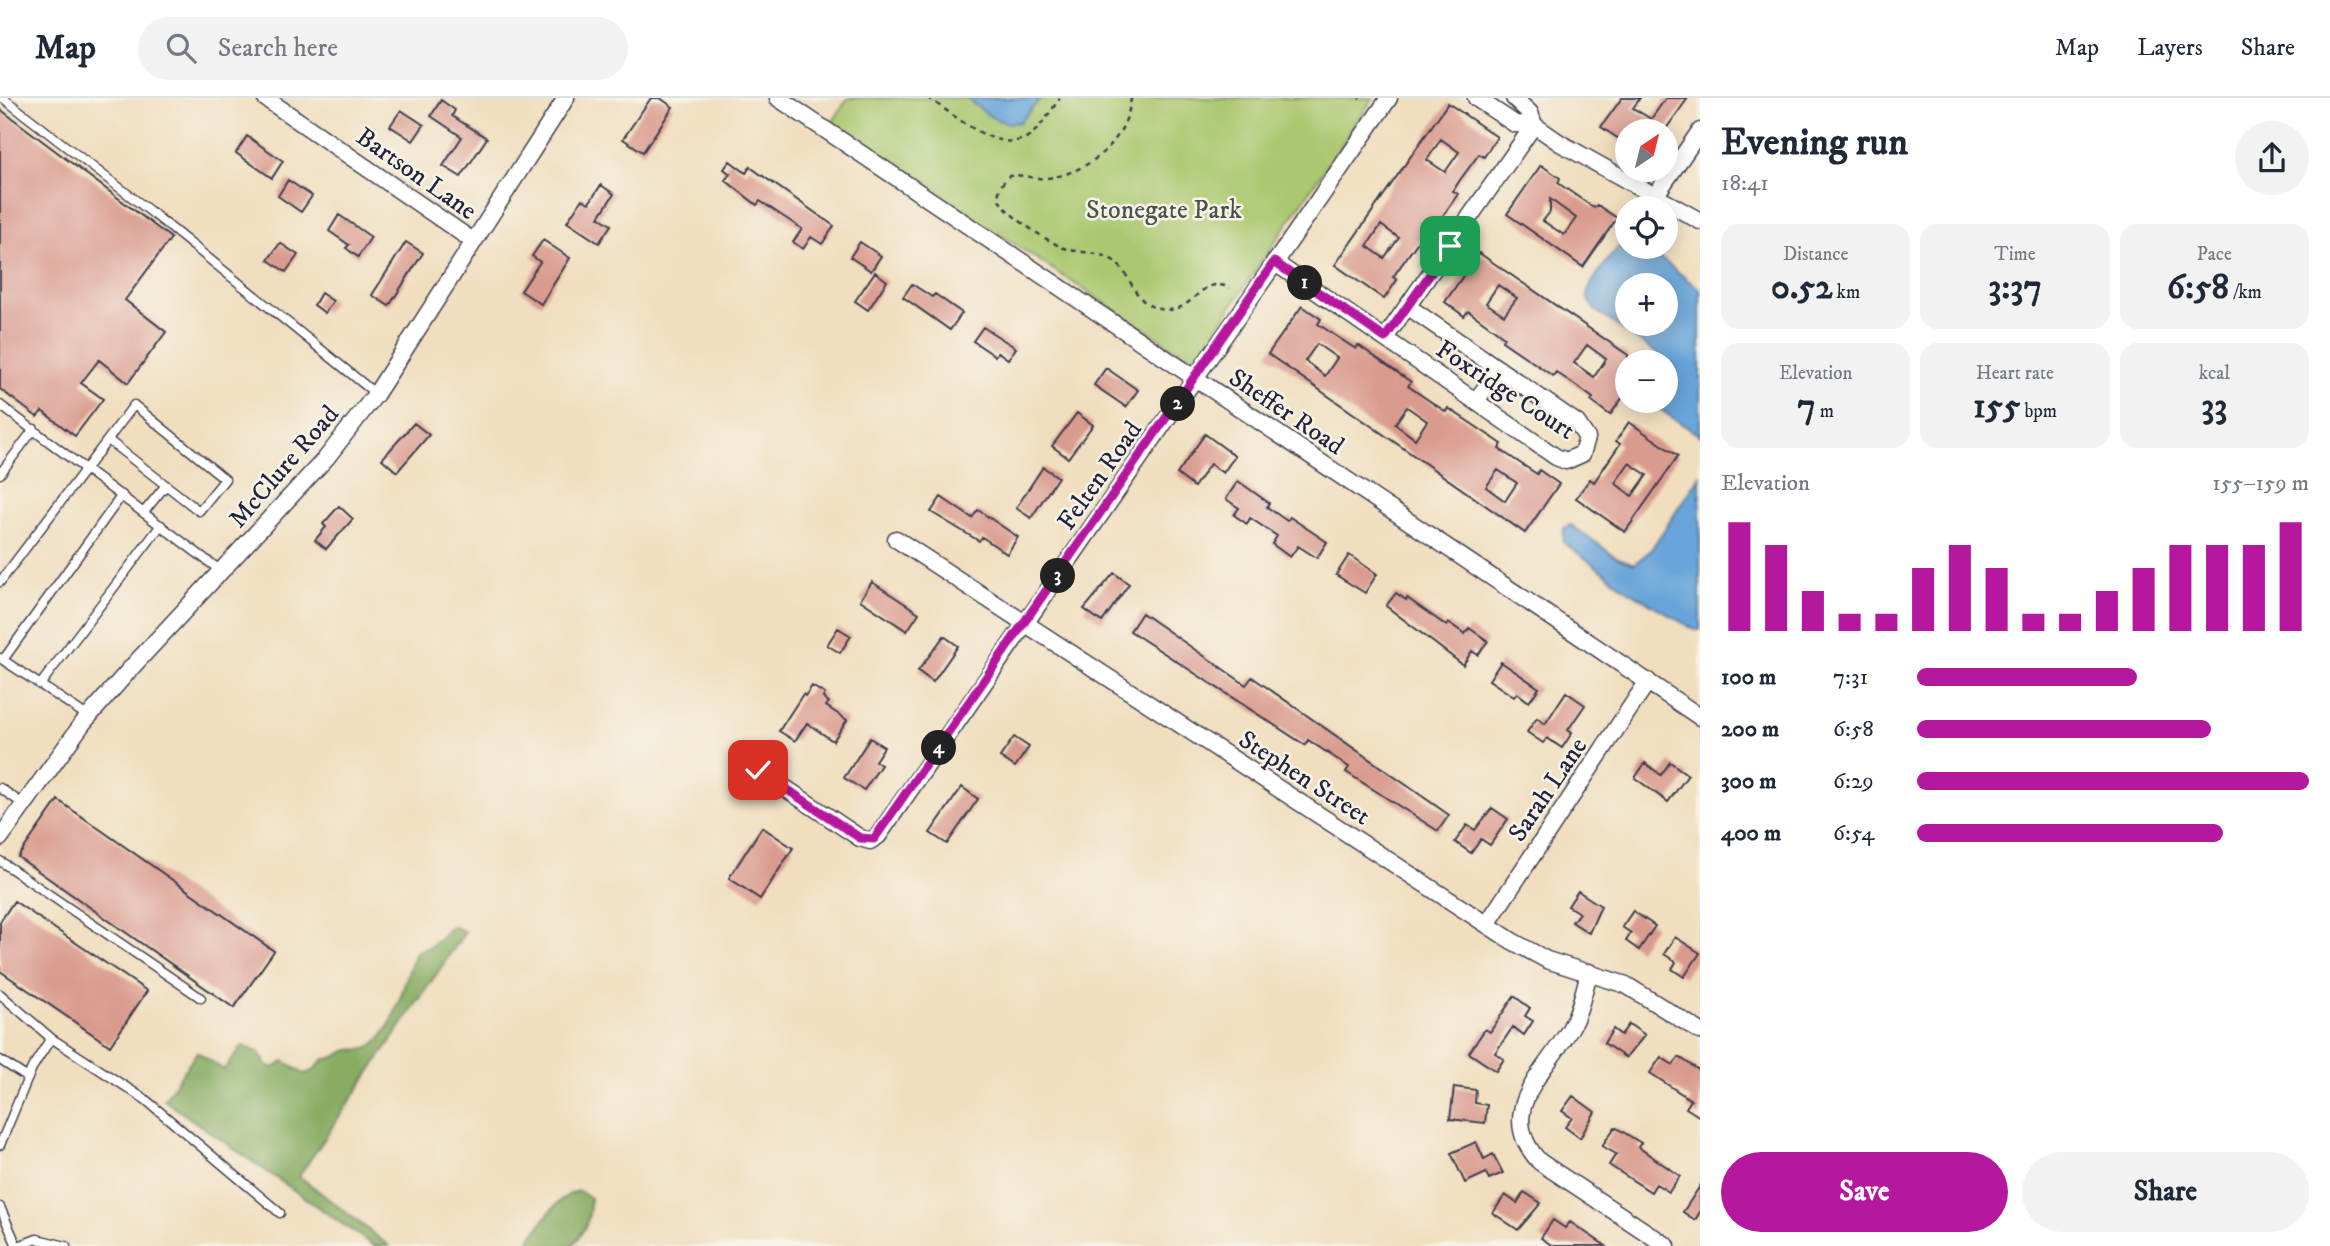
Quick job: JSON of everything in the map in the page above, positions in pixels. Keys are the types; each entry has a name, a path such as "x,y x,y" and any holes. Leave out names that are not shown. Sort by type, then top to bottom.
{"street":[{"name":"Bartson Lane","path":"265,98 472,241"},
{"name":"McClure Road","path":"0,838 89,717 327,457 376,394 566,98"},
{"name":"Sheffer Road","path":"778,98 1700,717"},
{"name":"Felten Road","path":"758,770 860,838 870,841 878,836 1389,98"},
{"path":"1476,98 1515,124 1534,125 1583,157 1655,196 1700,131"},
{"path":"1514,98 1530,113 1534,125"},
{"path":"1385,338 1534,125"},
{"path":"1678,209 1700,221"},
{"name":"Foxridge Court","path":"1274,262 1556,457 1566,460 1582,454 1587,438 1583,429 1407,306"},
{"path":"1476,401 1499,369"},
{"name":"Stephen Street","path":"896,539 1487,924 1547,960 1626,985 1700,1031"},
{"name":"Sarah Lane","path":"1487,924 1648,681"},
{"path":"1589,972 1578,1013 1570,1030 1523,1102 1520,1127 1531,1152 1540,1162 1667,1246"}],"lane":[{"path":"3,98 155,215 376,394"},
{"path":"0,405 221,571"},
{"path":"0,582 134,405 225,478 199,510 108,440"},
{"path":"0,474 34,429"},
{"path":"144,512 166,485"},
{"path":"89,717 1,659 122,495"},
{"path":"40,685 161,525"},
{"path":"0,788 23,804"},
{"path":"0,861 201,998"},
{"path":"0,994 51,1038 146,1100 280,1213"},
{"path":"0,1145 28,1079 51,1038"},
{"path":"0,1060 28,1079"},
{"path":"0,1207 18,1246 37,1239 66,1246"}],"path":[{"path":"929,98 988,136 1013,143 1033,133 1060,98"},
{"path":"1130,98 1126,121 1103,154 1046,179 1009,176 999,189 1003,206 1064,249 1110,259 1124,272 1141,301 1150,306 1182,308 1208,285 1221,284 1230,288"}],"green space":[{"name":"Stonegate Park","path":"848,98 1373,98 1194,361 831,125"},
{"path":"452,926 465,932 299,1176 389,1246 374,1246 164,1100 197,1052 224,1070 242,1046 258,1052 268,1066 274,1068 284,1061 304,1074 313,1071 324,1059 349,1050 365,1049 376,1042 392,1020 417,951 430,947"},
{"path":"579,1191 590,1198 589,1212 584,1229 572,1246 526,1246 556,1205"}],"water":[{"path":"966,98 1041,98 1020,122 1012,123 991,117"},
{"path":"1615,252 1615,259 1662,259 1700,289 1700,436 1666,413 1678,413 1678,350 1652,350 1632,336 1678,336 1678,273 1615,273 1615,324 1595,310 1587,295"},
{"path":"1700,476 1700,630 1695,630 1629,591 1563,542 1564,528 1571,525 1616,557 1634,564 1650,551"}],"building":[{"path":"651,98 660,98 673,107 643,152 623,139"},
{"path":"1622,98 1640,98 1633,108 1651,119 1615,119 1615,136 1601,127"},
{"path":"1666,98 1688,98 1673,119 1651,119"},
{"path":"441,100 455,110 452,116 487,138 461,177 443,166 462,137 431,116"},
{"path":"1448,103 1497,137 1484,157 1479,154 1460,180 1453,191 1458,194 1424,243 1419,240 1393,277 1397,280 1384,299 1335,265","holes":["1441,139 1459,152 1445,172 1427,160","1381,225 1399,238 1384,258 1367,246"]},
{"path":"0,109 171,238 125,300 166,332 128,383 99,360 81,383 103,399 75,436 42,411 37,417 0,389"},
{"path":"401,110 424,125 413,141 390,126"},
{"path":"247,136 283,161 272,178 236,153"},
{"path":"730,161 746,173 750,167 834,226 822,244 811,237 803,249 793,242 802,229 760,201 757,205 725,180 730,174 724,169"},
{"path":"1541,165 1560,178 1558,183 1594,208 1597,205 1615,217 1615,221 1583,267 1507,214","holes":["1550,199 1576,218 1564,235 1543,221 1550,212"]},
{"path":"288,180 312,196 301,212 278,196"},
{"path":"601,185 614,194 599,217 611,225 599,243 567,222 582,199 589,203"},
{"path":"339,215 371,237 358,257 346,248 349,245 329,231"},
{"path":"543,240 570,258 541,304 521,291 540,262 532,256"},
{"path":"406,242 423,253 389,306 372,295"},
{"path":"860,242 881,256 871,271 850,257"},
{"path":"280,243 298,255 286,272 268,260"},
{"path":"1479,253 1621,350 1615,350 1615,408 1610,415 1591,401 1593,398 1556,372 1553,376 1502,341 1504,337 1468,311 1464,316 1445,302","holes":["1498,285 1517,298 1504,315 1486,303","1587,345 1606,359 1594,377 1574,363"]},
{"path":"875,272 887,281 868,310 855,301"},
{"path":"912,284 932,297 935,294 962,313 950,330 903,297"},
{"path":"321,293 333,301 325,313 314,305"},
{"path":"1302,306 1321,319 1318,324 1356,349 1358,345 1411,382 1408,386 1446,412 1448,408 1502,444 1499,449 1537,474 1539,470 1559,484 1525,533 1268,354","holes":["1317,344 1337,358 1325,376 1305,361","1407,407 1427,421 1415,439 1395,424","1498,470 1517,483 1505,501 1486,487"]},
{"path":"983,327 1016,348 1008,359 998,352 995,356 973,341"},
{"path":"1106,368 1138,390 1126,407 1094,385"},
{"path":"1077,413 1093,425 1068,458 1052,446"},
{"path":"1629,422 1678,456 1625,532 1576,498 1590,479 1594,482 1620,444 1616,441","holes":["1629,463 1647,475 1632,496 1615,483"]},
{"path":"414,423 429,435 397,472 382,459"},
{"path":"1205,434 1235,456 1223,473 1210,464 1194,487 1177,474"},
{"path":"1043,467 1058,477 1031,518 1016,508"},
{"path":"1238,481 1269,503 1267,507 1287,521 1290,517 1327,542 1317,558 1298,546 1290,557 1272,544 1277,536 1250,518 1247,524 1234,515 1239,508 1226,499"},
{"path":"941,497 972,518 978,510 1018,537 1007,554 982,537 979,541 931,512"},
{"path":"339,506 353,519 326,549 315,540 326,527 323,524"},
{"path":"1349,555 1377,574 1365,593 1336,575"},
{"path":"1114,573 1129,584 1102,622 1084,609"},
{"path":"872,582 919,613 907,631 860,600"},
{"path":"1396,593 1447,626 1449,623 1465,634 1469,628 1488,641 1478,655 1472,651 1463,665 1386,606"},
{"path":"1142,613 1246,685 1252,677 1449,815 1438,831 1346,772 1349,767 1308,740 1305,745 1130,631"},
{"path":"838,628 851,636 840,653 827,645"},
{"path":"944,636 958,646 933,682 918,671"},
{"path":"1501,662 1539,688 1529,702 1517,693 1514,697 1489,680"},
{"path":"812,686 825,694 823,698 829,702 826,706 847,720 833,741 807,723 795,741 779,731 803,694 805,696"},
{"path":"1566,692 1585,705 1568,730 1572,733 1562,748 1547,738 1543,743 1527,732 1537,718 1545,724"},
{"path":"1014,737 1029,747 1015,767 1000,757"},
{"path":"870,738 884,747 875,761 881,765 864,790 844,778"},
{"path":"1670,762 1688,775 1668,802 1635,778 1645,763 1661,775"},
{"path":"962,787 978,799 947,844 930,833"},
{"path":"58,800 274,951 234,1008 18,857"},
{"path":"1492,808 1508,819 1490,845 1481,839 1471,853 1455,842 1467,825 1475,830"},
{"path":"762,827 793,848 760,899 729,878"},
{"path":"1578,891 1601,906 1589,933 1572,922 1579,913 1568,906"},
{"path":"14,901 147,991 110,1046 0,971 0,922"},
{"path":"1633,911 1655,926 1639,950 1626,941 1631,933 1622,927"},
{"path":"1675,937 1700,953 1684,977 1672,969 1676,962 1664,954"},
{"path":"1514,996 1530,1008 1525,1016 1533,1021 1524,1035 1513,1027 1495,1053 1504,1059 1496,1071 1469,1053 1485,1029 1490,1032"},
{"path":"1629,1024 1645,1035 1626,1058 1604,1043 1613,1029 1621,1035"},
{"path":"1661,1057 1673,1065 1679,1057 1700,1071 1700,1117 1686,1108 1691,1100 1650,1073"},
{"path":"1454,1087 1476,1090 1475,1103 1487,1105 1485,1123 1450,1119"},
{"path":"1573,1096 1595,1112 1580,1138 1565,1127 1572,1118 1562,1111"},
{"path":"1615,1127 1641,1143 1638,1147 1680,1176 1669,1192 1656,1184 1651,1192 1609,1165 1616,1154 1602,1146"},
{"path":"1476,1142 1484,1159 1493,1154 1503,1173 1489,1179 1486,1173 1465,1183 1451,1153"},
{"path":"1700,1186 1700,1212 1695,1220 1683,1212"},
{"path":"1524,1192 1541,1203 1518,1230 1493,1213 1505,1195 1517,1203"},
{"path":"1553,1220 1565,1228 1570,1222 1606,1246 1553,1246 1541,1238"}],"route":[{"path":"758,770 860,838 870,841 878,836 1274,262 1385,338 1450,246"}]}
